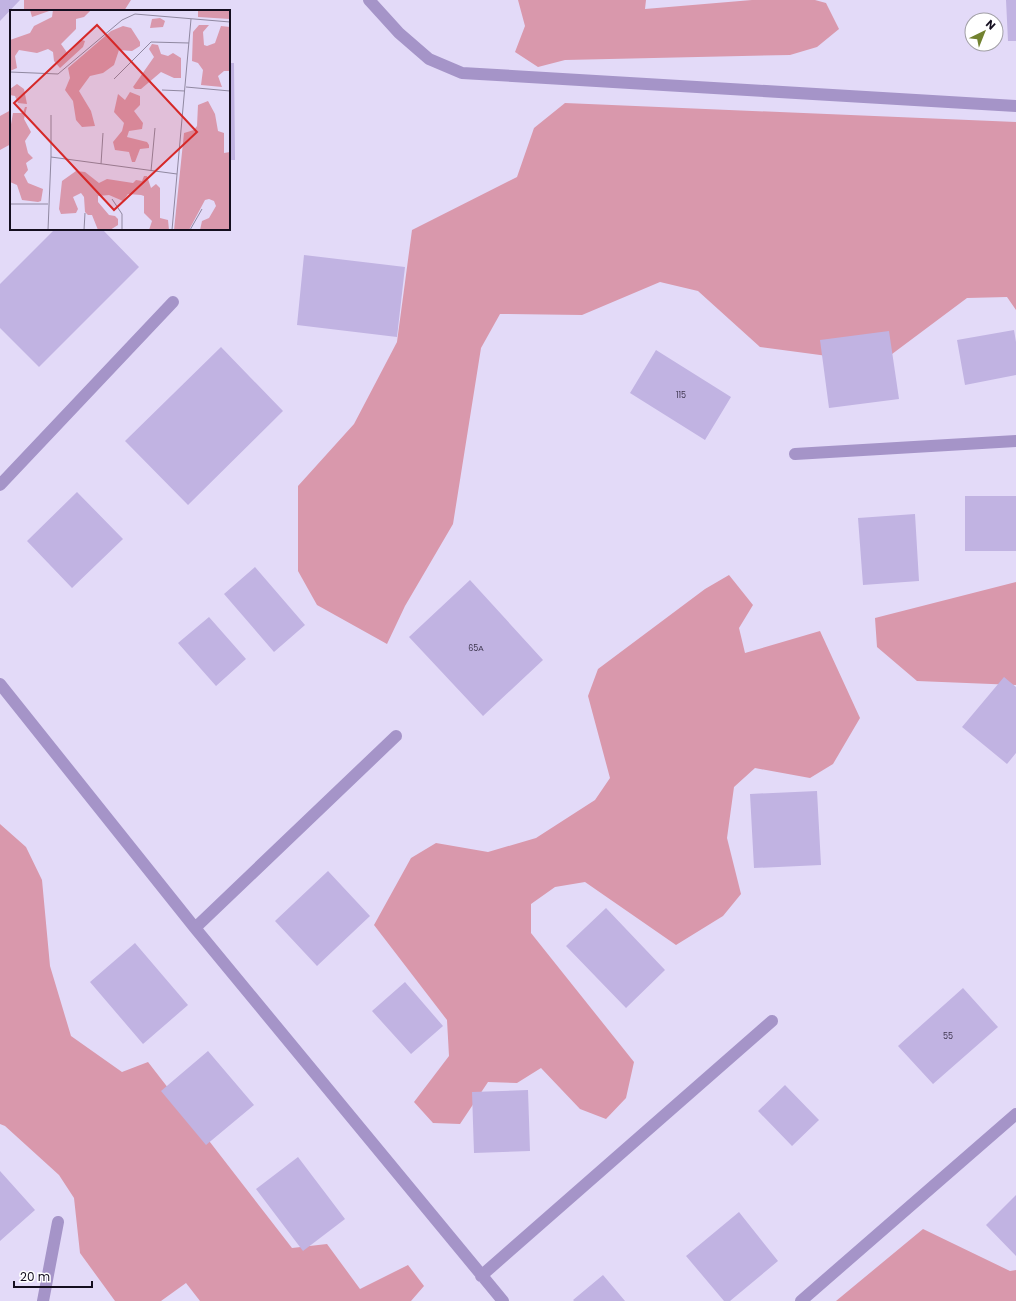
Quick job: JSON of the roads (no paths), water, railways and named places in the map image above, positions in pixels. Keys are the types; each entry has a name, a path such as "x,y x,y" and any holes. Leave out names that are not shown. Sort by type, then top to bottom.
{"street":[{"path":"369,0 399,33 429,59 462,73 1016,106"},
{"path":"0,485 173,302"},
{"path":"795,454 1016,441"},
{"path":"0,684 195,928 503,1301"},
{"path":"195,928 396,736"},
{"path":"481,1276 772,1021"},
{"path":"801,1301 1016,1114"},
{"path":"43,1301 58,1222"}]}
